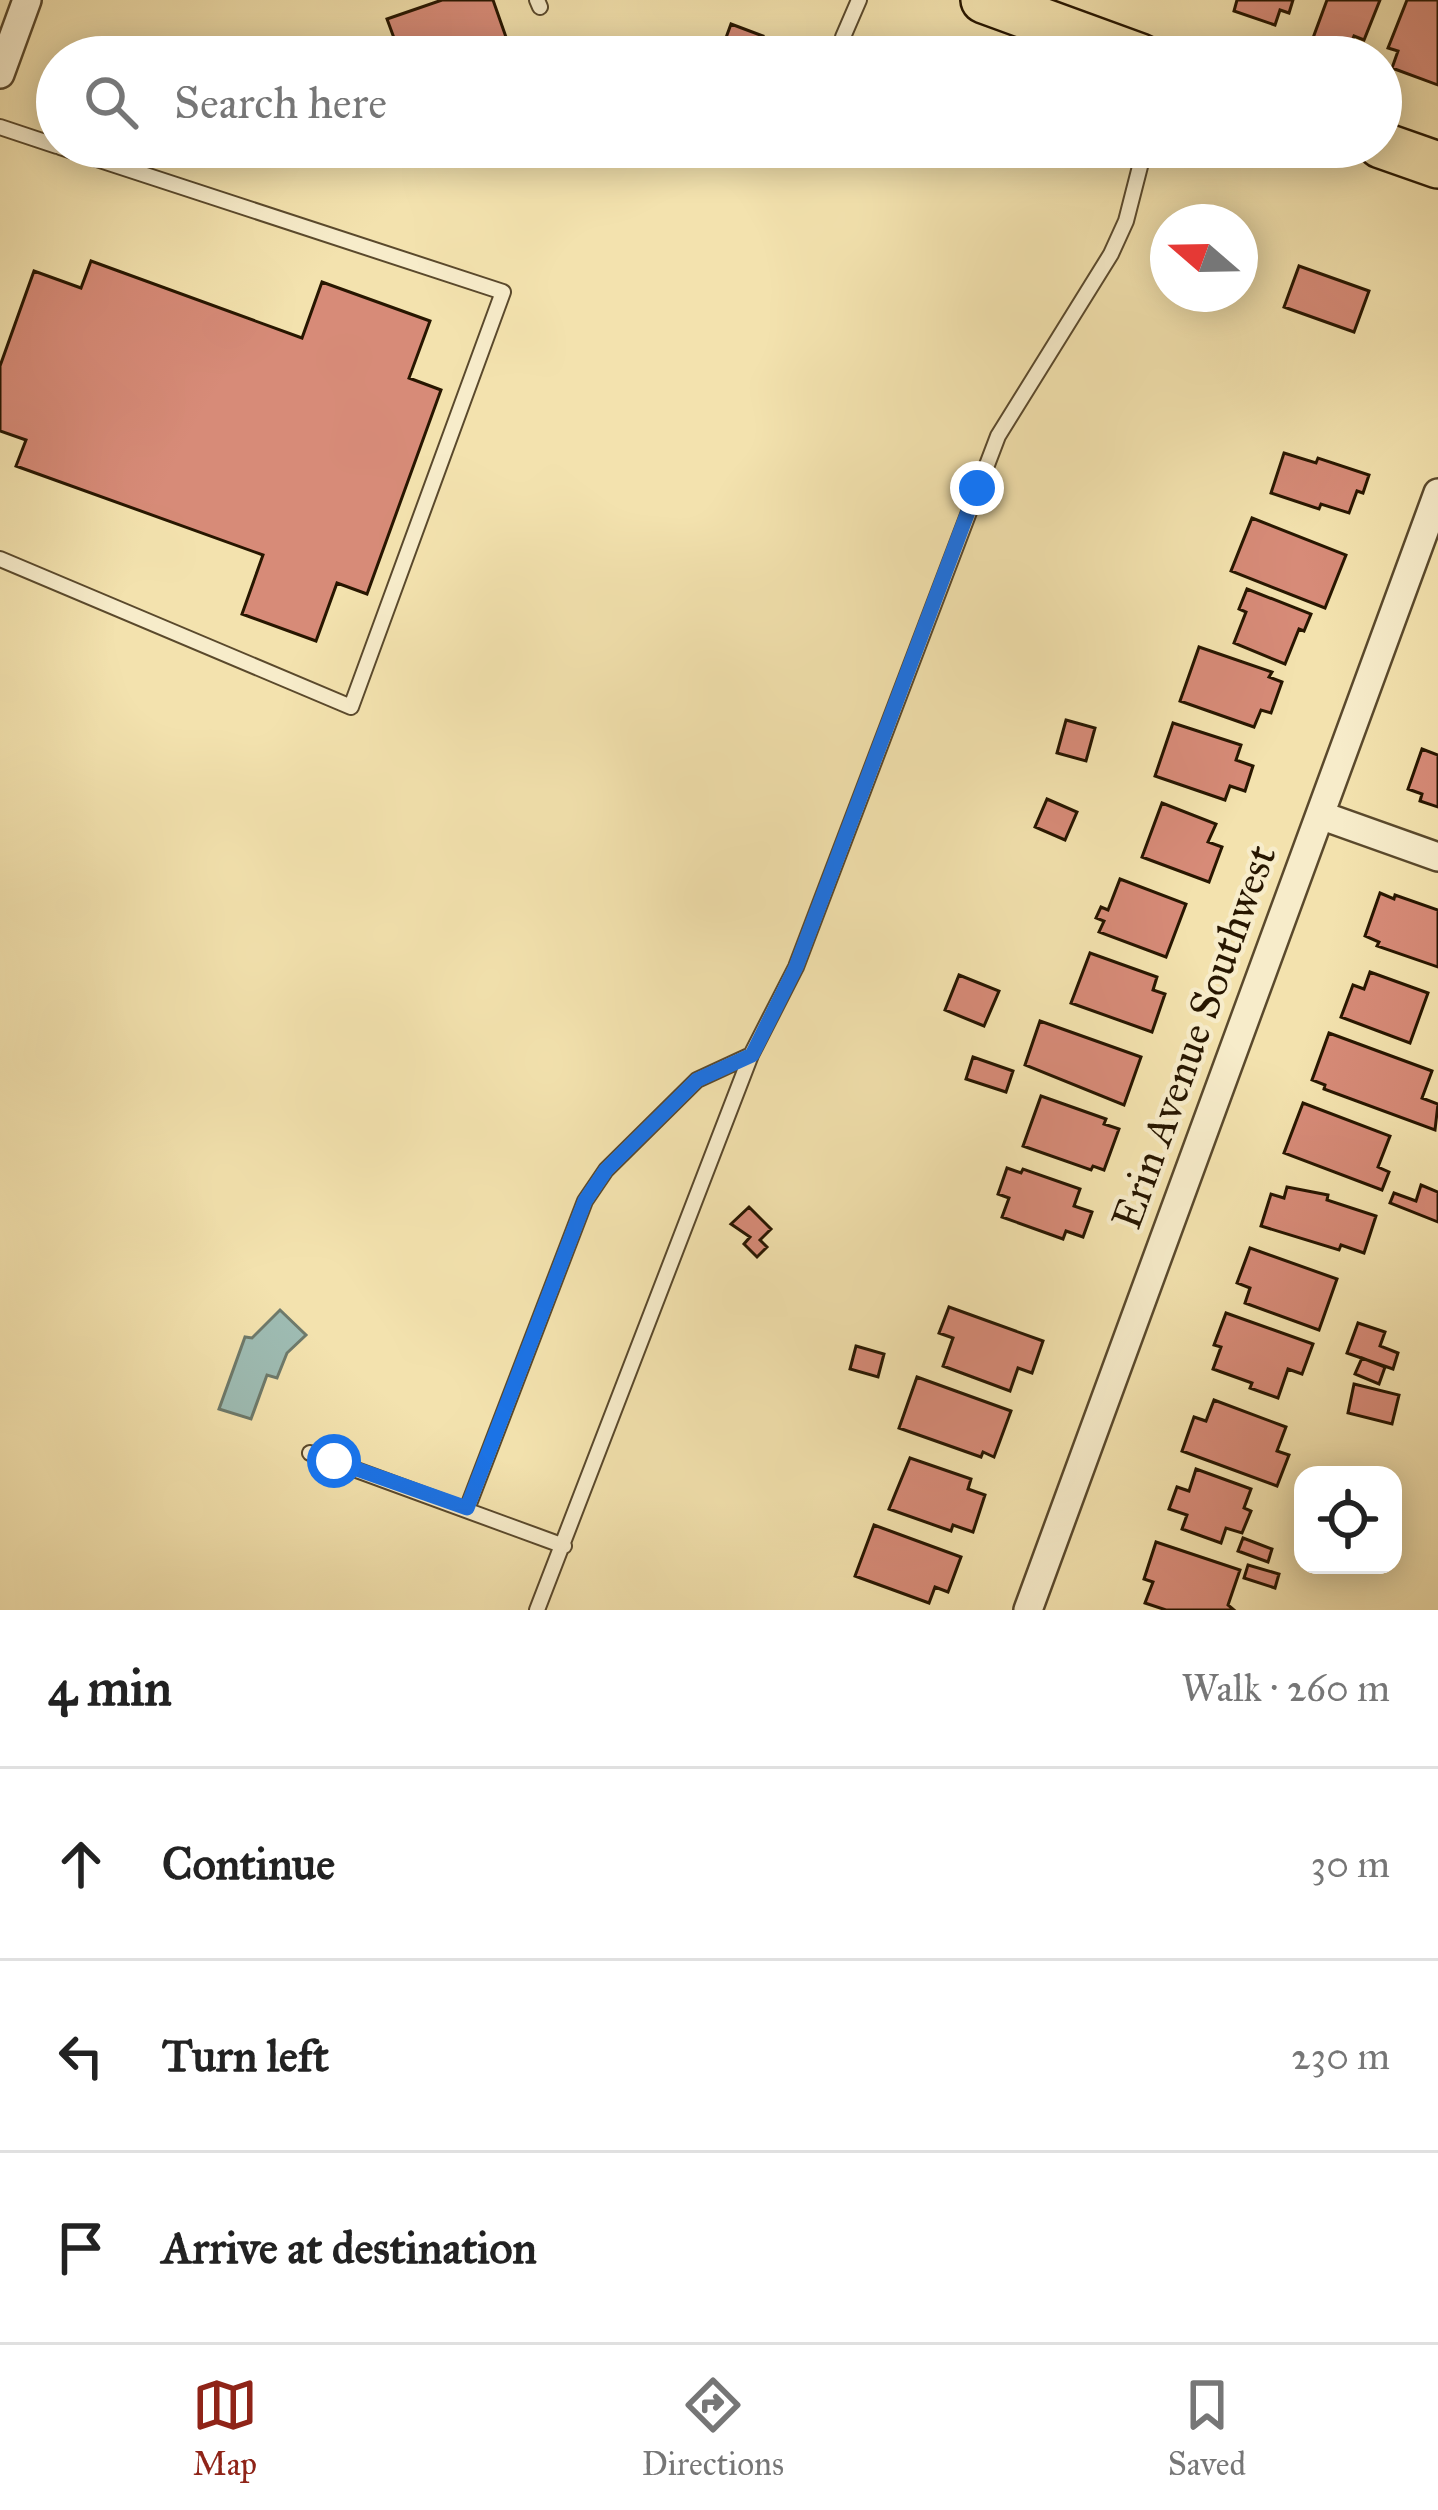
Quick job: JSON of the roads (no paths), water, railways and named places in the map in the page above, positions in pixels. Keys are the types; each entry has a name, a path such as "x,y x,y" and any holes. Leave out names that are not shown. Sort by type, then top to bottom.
{"main road":[{"path":"984,0 1083,36"},
{"path":"1402,152 1438,165"}],"street":[{"path":"0,74 8,27 27,0"},
{"name":"Erin Avenue Southwest","path":"1028,1610 1438,493"},
{"path":"1320,815 1438,857"}],"lane":[{"path":"843,36 859,0"},
{"path":"0,128 36,140"},
{"path":"0,559 351,707 503,292 122,168"},
{"path":"537,1610 752,1055 796,967 998,436 1111,254 1126,220 1139,168"},
{"path":"467,1508 585,1201 606,1170 697,1080 752,1055"},
{"path":"310,1453 564,1546"}],"water":[{"path":"280,1310 306,1335 287,1353 277,1378 267,1375 251,1419 219,1409 245,1337 252,1338"}]}
